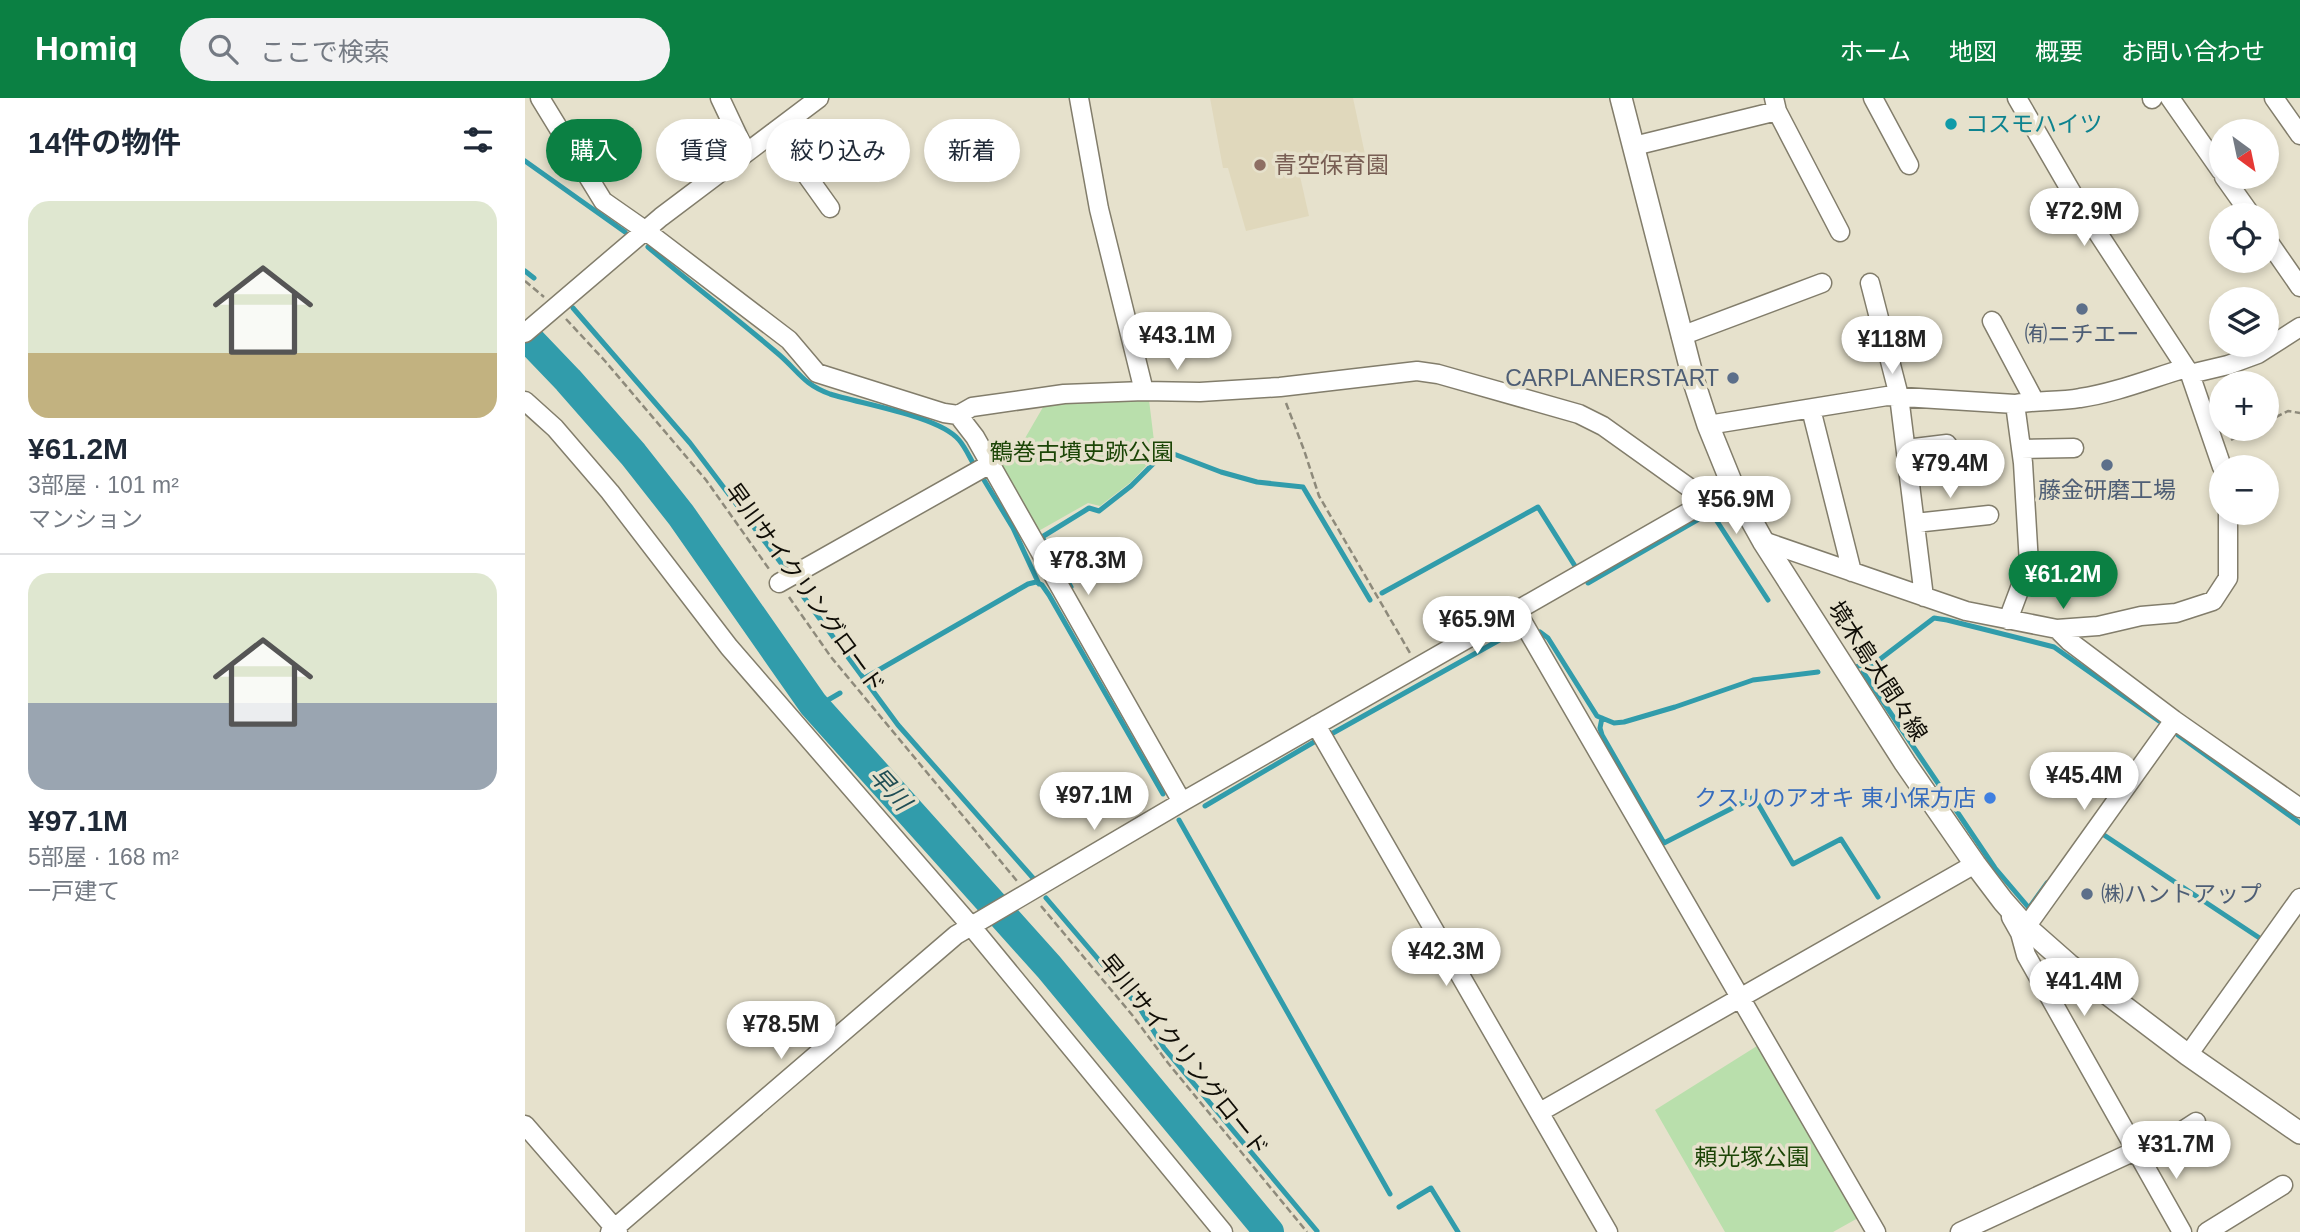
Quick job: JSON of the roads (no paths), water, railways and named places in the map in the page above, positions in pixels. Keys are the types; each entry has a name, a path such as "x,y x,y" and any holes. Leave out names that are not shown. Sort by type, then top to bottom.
{"main road":[{"name":"境木島大間々線","path":"1621,98 1681,336 1708,425 1734,489 1763,541 1905,763 1975,864 2026,927 2068,964 2189,1055 2300,1133"}],"street":[{"path":"540,98 603,201 789,340 817,373 958,415 971,407 1064,394 1200,392 1280,387 1417,371 1438,374 1579,414 1603,426 1708,501"},
{"path":"720,98 730,119"},
{"path":"1079,98 1099,209 1144,391"},
{"path":"1873,98 1909,165"},
{"path":"2017,98 2075,198 2188,371 2218,455"},
{"path":"2170,98 2209,155"},
{"path":"2274,98 2300,135"},
{"path":"790,119 814,100"},
{"path":"1634,146 1776,104 1840,232"},
{"path":"752,148 766,138"},
{"path":"525,333 661,217 707,182"},
{"path":"811,182 829,208"},
{"path":"2279,257 2300,287"},
{"path":"1681,336 1822,283"},
{"path":"1870,283 1899,396 1924,597"},
{"path":"1991,321 2034,400"},
{"path":"1708,425 1887,396 2015,404 2034,400 2083,398 2188,371 2228,365 2258,354 2300,327"},
{"path":"525,401 555,428 610,492 729,647 975,924 1223,1232"},
{"path":"2008,620 2029,564 2015,404"},
{"path":"1811,409 1852,572"},
{"path":"958,415 991,464 1182,802"},
{"path":"1906,449 1947,444"},
{"path":"2021,449 2074,448"},
{"path":"779,583 991,464"},
{"path":"525,1125 614,1231 956,935 1182,802 1708,501 1734,489"},
{"path":"1915,523 1989,515"},
{"path":"1763,541 1966,611 2057,629 2098,626 2141,616 2176,613 2213,601 2228,578 2228,525"},
{"path":"1517,612 1876,1232"},
{"path":"2057,629 2069,641 2174,720 2300,807"},
{"path":"2026,927 2174,720"},
{"path":"1317,726 1608,1232"},
{"path":"1540,1112 1975,864"},
{"path":"2189,1055 2300,898"},
{"path":"2003,901 2020,933 2026,955 2182,1232"},
{"path":"1961,1232 2139,1154 2196,1122"},
{"path":"2207,1232 2283,1185"}],"waterway":[{"path":"525,161 625,232"},
{"path":"648,247 813,386 830,394 935,424 959,440 973,463"},
{"path":"525,271 534,278"},
{"path":"573,308 690,443 784,567"},
{"name":"早川","path":"525,335 633,454 681,515 813,704 1049,967 1269,1232"},
{"path":"1071,587 1042,537 1089,508 1099,511 1131,486 1166,451 1221,472 1257,482 1303,487 1370,600"},
{"path":"984,480 1013,528 1039,584"},
{"path":"1382,593 1538,507 1575,566"},
{"path":"1588,583 1711,512 1768,600"},
{"path":"863,679 1028,584 1036,582 1042,585 1049,595 1163,794"},
{"path":"800,592 898,725 1033,878"},
{"path":"1858,666 1875,663 1934,618 1947,620 2054,647 2159,721"},
{"path":"1540,632 1548,638 1597,716 1614,723 1675,707 1753,680 1818,672"},
{"path":"1333,733 1512,633"},
{"path":"1863,672 1995,868 2029,908 2047,883"},
{"path":"816,707 840,693"},
{"path":"1602,718 1602,735 1664,843 1754,797 1793,864 1841,839 1878,897"},
{"path":"2178,735 2300,823"},
{"path":"1205,806 1314,742"},
{"path":"1179,820 1390,1194"},
{"path":"2101,833 2261,939"},
{"path":"1046,898 1139,1007 1164,1048 1317,1231"},
{"path":"1399,1207 1431,1188 1458,1232"}],"place":[{"name":"コスモハイツ","path":"1951,124"},
{"name":"青空保育園","path":"1260,165"},
{"name":"㈲ニチエー","path":"2082,309"},
{"name":"CARPLANERSTART","path":"1733,378"},
{"name":"藤金研磨工場","path":"2107,465"},
{"name":"クスリのアオキ 東小保方店","path":"1990,798"},
{"name":"㈱ハントアップ","path":"2087,894"}],"park label":[{"name":"鶴巻古墳史跡公園","path":"1082,452"},
{"name":"頼光塚公園","path":"1752,1157"}]}
